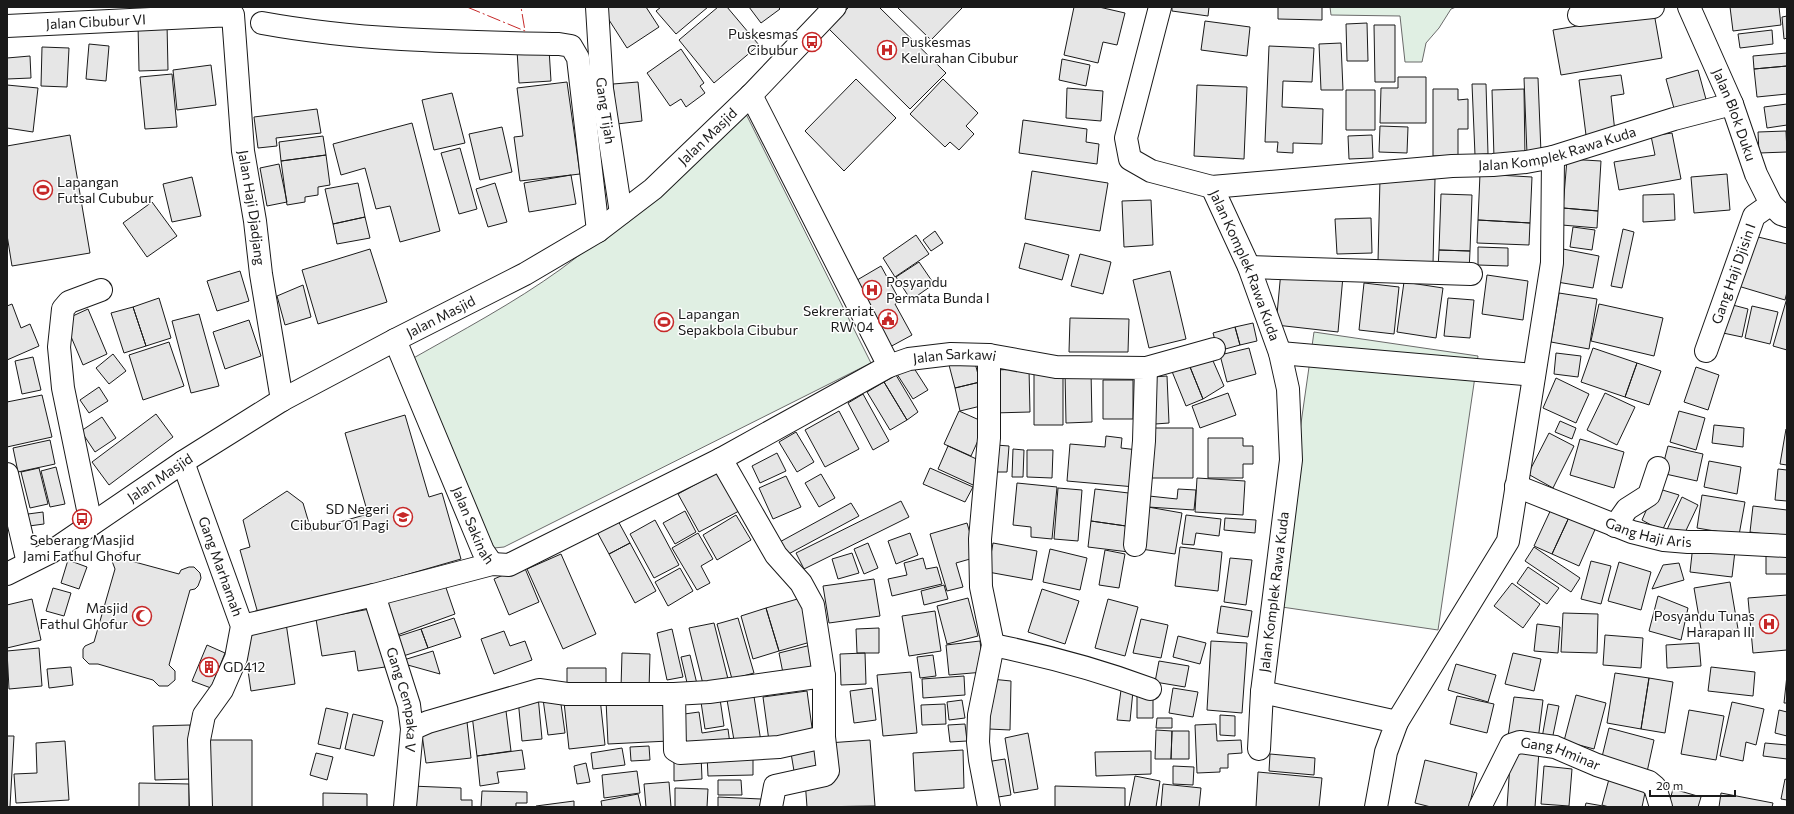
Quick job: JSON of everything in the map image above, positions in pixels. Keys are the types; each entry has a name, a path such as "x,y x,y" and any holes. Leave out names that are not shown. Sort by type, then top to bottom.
{"street":[{"name":"Gang Tijah","path":"597,7 602,89 621,214"},
{"name":"Jalan Masjid","path":"7,574 51,552 183,462 282,400 395,340 525,274 598,231 653,189 752,95 835,7"},
{"path":"1160,7 1126,138 1130,159 1151,171 1212,187"},
{"path":"1579,15 1653,7"},
{"name":"Jalan Blok Duku","path":"1689,7 1732,104 1756,174 1779,210"},
{"name":"Jalan Cibubur VI","path":"7,26 165,13 233,15"},
{"name":"Jalan Haji Djadjang","path":"233,15 243,151 255,221 261,274 282,400"},
{"path":"262,22 307,31 384,38 479,43 559,44 571,46 578,58 598,231"},
{"path":"752,95 889,366"},
{"name":"Jalan Komplek Rawa Kuda","path":"1259,749 1262,692 1291,460 1288,389 1280,353 1248,266 1212,187 1452,166 1493,165 1526,162 1553,157 1660,123 1732,104"},
{"path":"1376,807 1386,752 1397,722 1508,541 1552,263 1553,157"},
{"name":"Gang Haji Djisin I","path":"1706,351 1754,216 1779,210"},
{"path":"1248,266 1471,274"},
{"path":"91,524 63,388 59,347 64,310 68,302 100,290"},
{"name":"Jalan Sakinah","path":"395,340 483,551 492,564 509,565 721,459"},
{"name":"Jalan Sarkawi","path":"721,459 889,366 909,359 950,354 988,356 1056,367 1146,368 1214,349"},
{"path":"1280,353 1534,375"},
{"path":"988,356 989,438 980,539 981,587 993,645 979,715 978,742 989,807"},
{"path":"1135,545 1144,441 1146,368"},
{"path":"721,459 776,555 800,583 813,606 824,676 824,737 828,771 825,775 775,786 771,807"},
{"name":"Gang Marhamah","path":"183,462 242,626 236,658 222,690 204,715 199,740 201,807"},
{"path":"1615,526 1627,508 1648,495 1658,468"},
{"path":"7,474 28,564"},
{"name":"Gang Haji Aris","path":"1516,486 1615,526 1664,540 1787,546"},
{"path":"242,626 374,595 492,564"},
{"name":"Gang Cempaka V","path":"374,595 409,705 412,729 405,807"},
{"path":"993,645 1076,664 1107,673 1150,689"},
{"path":"412,729 428,722 539,690 568,694 674,694 710,692 824,676"},
{"path":"1262,692 1397,722"},
{"path":"674,694 675,750 680,753 779,747 824,737"},
{"name":"Gang Hminar","path":"1480,807 1511,745 1520,742 1555,747 1597,765 1649,782 1655,787 1661,807"}],"green space":[{"path":"1330,7 1456,7 1451,9 1439,28 1426,43 1422,62 1405,62 1400,16 1331,15"},
{"name":"Lapangan Sepakbola Cibubur","path":"743,108 871,363 504,547 494,548 410,360 506,305 561,269 585,251 632,211"},
{"path":"1314,332 1478,356 1438,630 1275,606"}],"building":[{"path":"605,7 646,7 659,27 627,48 602,9"},
{"path":"661,7 708,7 676,34 656,11"},
{"path":"718,7 727,7 759,45 714,83 679,40"},
{"path":"749,7 778,7 780,9 761,23"},
{"name":"Puskesmas Kelurahan Cibubur","path":"849,7 879,7 946,73 910,109 828,28"},
{"path":"897,7 961,7 962,8 931,40"},
{"path":"1074,7 1099,7 1125,13 1117,45 1103,42 1098,63 1064,55"},
{"path":"1172,7 1209,7 1208,16 1172,11"},
{"path":"1278,7 1322,7 1322,20 1278,19"},
{"path":"1730,7 1779,7 1781,25 1733,31"},
{"path":"1654,13 1662,58 1561,75 1553,30"},
{"path":"1787,16 1787,38 1784,39 1782,17"},
{"path":"1205,21 1250,27 1247,56 1201,50"},
{"path":"1367,23 1368,61 1347,61 1346,24"},
{"path":"138,24 167,24 168,70 139,71"},
{"path":"1374,25 1395,25 1395,82 1375,82"},
{"path":"1772,30 1773,44 1740,48 1738,34"},
{"path":"1341,43 1343,90 1321,90 1319,44"},
{"path":"89,44 109,46 106,81 86,79"},
{"path":"1269,46 1314,48 1312,82 1283,81 1282,107 1323,109 1322,144 1293,143 1293,153 1277,152 1278,142 1265,142"},
{"path":"42,47 69,48 67,87 41,86"},
{"path":"549,49 551,81 519,83 517,50"},
{"path":"681,49 704,83 700,86 705,93 686,107 681,99 670,106 647,73"},
{"path":"1787,53 1787,66 1754,69 1753,56"},
{"path":"30,56 31,78 7,79 7,58"},
{"path":"1062,59 1090,65 1086,86 1059,80"},
{"path":"211,65 216,105 177,110 173,70"},
{"path":"1787,66 1787,94 1757,97 1754,69"},
{"path":"1698,70 1707,103 1675,112 1666,79"},
{"path":"172,74 177,127 145,129 140,77"},
{"path":"1621,75 1624,94 1611,96 1615,132 1586,135 1579,80"},
{"path":"1398,77 1426,77 1426,123 1380,123 1381,88 1398,88"},
{"path":"1524,78 1538,78 1541,153 1527,154"},
{"path":"856,79 896,118 844,171 805,131"},
{"path":"943,79 978,113 966,126 974,134 959,150 950,142 945,147 910,114"},
{"path":"567,82 580,174 520,181 514,137 523,136 517,88"},
{"path":"638,82 642,121 617,124 613,84"},
{"path":"1472,84 1486,84 1488,154 1475,155"},
{"path":"7,85 38,88 33,132 7,128"},
{"path":"1197,85 1247,87 1244,159 1194,156"},
{"path":"1067,88 1103,91 1101,121 1066,118"},
{"path":"1433,89 1458,89 1458,100 1468,99 1468,129 1458,129 1458,156 1433,156"},
{"path":"1524,89 1525,158 1494,158 1492,90"},
{"path":"1346,90 1375,90 1375,130 1346,130"},
{"path":"452,93 465,143 434,150 422,100"},
{"path":"1787,104 1787,125 1767,128 1764,107"},
{"path":"317,109 321,133 276,138 277,146 258,148 254,117"},
{"path":"1023,120 1087,129 1086,142 1099,144 1097,164 1019,153"},
{"path":"412,123 440,231 400,242 390,206 376,209 365,168 341,175 333,144"},
{"path":"1380,126 1408,127 1407,153 1379,152"},
{"path":"502,127 512,172 480,180 469,134"},
{"path":"1786,131 1787,152 1759,153 1758,132"},
{"path":"1672,133 1681,179 1619,190 1614,162 1655,155 1651,136"},
{"name":"Lapangan Futsal Cububur","path":"70,135 90,253 12,266 7,235 7,146"},
{"path":"1372,135 1373,158 1349,159 1348,136"},
{"path":"323,136 326,155 281,161 279,142"},
{"path":"460,148 477,209 459,214 441,153"},
{"path":"326,155 330,185 318,187 318,195 305,197 305,202 287,205 281,161"},
{"path":"1567,159 1601,161 1598,211 1563,208"},
{"path":"279,164 287,202 267,206 260,168"},
{"path":"1032,171 1108,183 1100,231 1025,219"},
{"path":"1480,174 1532,177 1530,223 1478,220"},
{"path":"1727,174 1730,210 1694,213 1691,177"},
{"path":"571,175 576,204 529,212 524,183"},
{"path":"192,177 201,216 172,222 163,184"},
{"path":"1380,178 1435,179 1433,264 1378,262"},
{"path":"358,183 365,217 333,224 325,189"},
{"path":"495,183 507,222 488,227 476,189"},
{"path":"1441,194 1472,195 1470,251 1439,250"},
{"path":"1674,194 1675,220 1643,222 1643,195"},
{"path":"1151,200 1153,245 1124,247 1122,201"},
{"path":"152,202 177,236 147,257 123,223"},
{"path":"1563,208 1598,211 1597,228 1562,225"},
{"path":"365,217 370,238 337,244 333,224"},
{"path":"1371,218 1372,253 1337,254 1335,219"},
{"path":"1478,220 1530,223 1529,245 1477,243"},
{"path":"1573,227 1595,230 1592,250 1570,247"},
{"path":"1623,229 1634,232 1622,288 1611,286"},
{"path":"935,231 943,243 931,251 923,240"},
{"path":"916,235 929,254 895,277 883,258"},
{"path":"1754,236 1787,244 1787,292 1785,300 1738,286"},
{"path":"1025,243 1069,255 1062,280 1019,268"},
{"path":"1478,247 1508,248 1508,266 1478,265"},
{"path":"370,249 387,302 318,324 302,270"},
{"path":"1563,249 1599,256 1593,288 1557,282"},
{"path":"1439,250 1470,251 1469,271 1438,269"},
{"path":"1080,254 1111,262 1103,294 1071,286"},
{"path":"919,262 934,284 911,300 896,277"},
{"name":"Sekrerariat RW 04","path":"881,266 900,301 895,304 912,335 888,348 852,283"},
{"path":"240,271 249,301 217,311 207,281"},
{"path":"1170,271 1186,339 1149,348 1133,280"},
{"path":"1281,271 1343,276 1338,332 1276,325"},
{"path":"1487,275 1528,281 1523,320 1482,314"},
{"path":"1404,282 1443,288 1436,338 1397,332"},
{"path":"1364,283 1399,287 1394,334 1359,330"},
{"path":"303,285 311,317 285,325 277,296"},
{"path":"1559,293 1597,299 1589,349 1551,342"},
{"path":"159,298 171,338 146,346 133,307"},
{"path":"1448,298 1474,300 1470,338 1444,336"},
{"path":"1787,298 1787,350 1773,346"},
{"path":"12,304 21,328 30,324 39,346 7,360 7,306"},
{"path":"1599,304 1663,318 1654,356 1591,341"},
{"path":"1729,304 1748,309 1742,337 1723,333"},
{"path":"1752,306 1778,312 1770,344 1745,338"},
{"path":"133,307 146,346 124,353 111,313"},
{"path":"88,309 107,354 83,365 64,320"},
{"path":"199,314 219,386 191,393 172,321"},
{"path":"1070,318 1129,319 1128,352 1069,352"},
{"path":"249,320 261,356 225,369 213,332"},
{"path":"1253,323 1257,341 1240,345 1235,327"},
{"path":"1235,327 1240,345 1218,351 1213,333"},
{"path":"169,342 184,386 143,400 129,355"},
{"path":"1249,348 1256,374 1227,382 1220,355"},
{"path":"1593,348 1637,363 1625,397 1581,382"},
{"path":"1556,353 1581,356 1578,377 1554,374"},
{"path":"113,354 126,371 109,384 96,368"},
{"path":"1210,354 1224,386 1203,399 1188,362"},
{"path":"33,357 41,390 22,394 15,361"},
{"path":"974,359 980,382 955,388 949,365"},
{"path":"910,362 928,390 913,399 895,371"},
{"path":"1188,362 1203,399 1186,406 1171,369"},
{"path":"1637,363 1661,371 1649,405 1625,397"},
{"path":"1696,367 1719,375 1708,410 1684,402"},
{"path":"1029,369 1030,412 993,413 992,370"},
{"path":"1034,369 1063,369 1063,425 1034,425"},
{"path":"1065,371 1091,371 1092,422 1066,423"},
{"path":"896,375 918,412 907,420 884,382"},
{"path":"1167,376 1169,423 1155,424 1153,377"},
{"path":"1556,378 1589,394 1576,423 1543,408"},
{"path":"1103,380 1133,380 1133,419 1103,419"},
{"path":"884,382 907,420 890,430 867,392"},
{"path":"980,382 985,405 960,411 955,388"},
{"path":"99,387 108,401 89,413 80,400"},
{"path":"1228,393 1236,415 1200,428 1192,406"},
{"path":"1605,393 1635,407 1617,445 1587,430"},
{"path":"863,394 889,441 873,450 848,403"},
{"path":"42,395 52,437 7,447 7,402"},
{"path":"839,411 859,449 825,467 805,430"},
{"path":"959,411 986,423 971,456 944,444"},
{"path":"1679,411 1705,418 1696,450 1670,442"},
{"path":"156,414 173,437 109,485 92,462"},
{"name":"SD Negeri Cibubur 01 Pagi","path":"405,415 429,497 442,493 461,559 259,617 240,550 250,547 243,520 287,491 303,503 311,530 368,514 345,433"},
{"path":"102,417 116,438 95,452 81,431"},
{"path":"1560,421 1576,428 1572,439 1555,432"},
{"path":"1714,425 1744,428 1743,447 1712,443"},
{"path":"1150,428 1193,428 1193,478 1150,478"},
{"path":"1787,429 1787,465 1780,464"},
{"path":"796,432 814,462 797,472 779,442"},
{"path":"1549,433 1574,446 1553,488 1528,474"},
{"path":"1106,436 1122,438 1121,448 1138,450 1135,487 1067,481 1070,444 1105,447"},
{"path":"1208,438 1243,438 1243,446 1253,446 1253,464 1243,464 1243,478 1208,478"},
{"path":"1580,439 1624,452 1614,488 1570,475"},
{"path":"50,440 55,464 18,472 13,448"},
{"path":"996,445 1009,446 1007,472 994,472"},
{"path":"948,446 983,462 973,485 938,469"},
{"path":"1668,446 1703,454 1697,481 1661,473"},
{"path":"1013,449 1024,450 1023,477 1012,477"},
{"path":"1027,450 1053,450 1052,478 1027,477"},
{"path":"777,453 786,471 760,483 752,466"},
{"path":"1709,461 1741,467 1737,494 1704,487"},
{"path":"56,467 65,504 50,507 41,471"},
{"path":"39,468 48,504 30,508 21,472"},
{"path":"930,468 973,487 965,502 923,484"},
{"path":"1778,469 1787,470 1787,501 1775,500"},
{"path":"718,472 739,511 699,532 678,494"},
{"path":"821,474 835,498 819,507 805,483"},
{"path":"786,476 801,507 773,519 759,488"},
{"path":"1197,478 1245,481 1243,515 1195,512"},
{"path":"1017,483 1057,487 1052,539 1031,537 1031,527 1013,525"},
{"path":"1058,488 1082,490 1078,541 1054,539"},
{"path":"1656,488 1679,495 1662,531 1642,520"},
{"path":"1095,489 1137,494 1133,527 1091,521"},
{"path":"1178,489 1196,490 1194,510 1148,507 1149,496 1177,499"},
{"path":"1702,495 1745,502 1739,535 1697,528"},
{"path":"1682,497 1698,505 1681,541 1665,534"},
{"path":"901,501 909,517 804,569 796,553"},
{"path":"851,503 859,516 783,557 776,544"},
{"path":"1553,505 1571,513 1552,554 1534,546"},
{"path":"1753,506 1787,510 1787,537 1750,532"},
{"path":"1148,507 1182,513 1175,554 1141,549"},
{"path":"685,511 696,532 675,544 663,523"},
{"path":"43,512 44,524 29,526 28,514"},
{"path":"1571,513 1597,525 1579,566 1552,554"},
{"path":"736,515 751,540 717,560 703,535"},
{"path":"1186,515 1221,519 1219,536 1196,533 1194,545 1182,544"},
{"path":"1225,518 1256,520 1255,533 1224,530"},
{"path":"617,519 630,543 609,554 596,530"},
{"path":"655,520 679,565 654,578 630,534"},
{"path":"1091,521 1133,527 1129,552 1088,547"},
{"path":"967,523 977,557 956,563 963,587 947,591 930,534"},
{"path":"698,533 713,559 701,566 710,583 697,590 672,548"},
{"path":"910,533 918,555 896,564 888,541"},
{"path":"630,543 656,591 635,603 609,554"},
{"path":"868,543 878,568 864,574 854,549"},
{"path":"993,543 1037,551 1032,580 988,572"},
{"path":"1693,545 1735,551 1732,577 1690,572"},
{"path":"1180,547 1222,552 1218,591 1175,586"},
{"path":"1534,547 1580,578 1571,592 1525,561"},
{"path":"1050,549 1087,558 1080,590 1043,582"},
{"path":"1766,549 1787,549 1787,574 1766,574"},
{"path":"1105,550 1125,554 1119,588 1099,585"},
{"name":"Masjid Fathul Ghofur","path":"120,553 127,554 131,561 179,574 181,570 189,567 194,567 200,573 201,578 198,586 195,589 190,590 169,665 175,671 175,680 168,686 159,686 153,680 98,664 89,664 83,658 83,649 85,646 94,642 115,569 112,561 113,557"},
{"path":"852,553 859,573 838,579 832,559"},
{"path":"561,554 596,634 563,649 527,569"},
{"path":"923,558 926,569 937,567 942,584 892,596 888,579 907,575 904,563"},
{"path":"1230,558 1252,560 1246,605 1224,602"},
{"path":"68,560 87,567 79,589 61,583"},
{"path":"1591,561 1611,566 1601,604 1581,599"},
{"path":"1619,562 1651,572 1641,610 1608,601"},
{"path":"1679,563 1684,580 1652,589 1663,565"},
{"path":"524,566 539,602 509,615 494,579"},
{"path":"1528,567 1559,588 1547,604 1517,583"},
{"path":"680,568 693,591 668,606 655,582"},
{"path":"443,579 455,614 392,637 379,603"},
{"path":"874,579 880,616 829,623 823,586"},
{"path":"1730,582 1738,629 1702,635 1694,588"},
{"path":"1512,583 1540,604 1523,628 1494,606"},
{"path":"944,585 948,599 924,605 921,591"},
{"path":"53,588 71,593 64,616 46,611"},
{"path":"1042,589 1079,601 1065,644 1028,632"},
{"name":"Posyandu Tunas Harapan III","path":"1787,595 1787,650 1753,653 1748,598"},
{"path":"1658,596 1688,608 1681,640 1649,631"},
{"path":"801,598 814,641 779,651 766,608"},
{"path":"968,598 978,636 947,644 937,606"},
{"path":"32,599 41,640 7,648 7,605"},
{"path":"1108,599 1138,607 1125,656 1095,648"},
{"path":"1221,606 1252,611 1248,637 1217,633"},
{"path":"375,608 385,667 358,671 355,651 322,656 316,619"},
{"path":"766,608 779,651 753,659 741,616"},
{"path":"935,611 941,651 909,656 902,616"},
{"path":"1563,613 1598,614 1597,653 1561,652"},
{"path":"454,618 461,637 428,648 421,629"},
{"path":"738,618 754,673 732,679 717,624"},
{"path":"1141,619 1168,625 1161,658 1133,653"},
{"path":"286,623 295,684 251,691 242,630"},
{"path":"714,623 728,679 703,684 689,628"},
{"path":"1537,624 1560,627 1558,653 1534,651"},
{"path":"879,628 879,653 857,653 856,629"},
{"path":"421,629 428,648 397,658 390,639"},
{"path":"672,629 683,677 667,680 657,633"},
{"path":"504,631 510,646 525,641 532,660 494,674 481,639"},
{"path":"1605,635 1643,638 1641,668 1603,665"},
{"path":"1178,636 1206,643 1200,664 1173,657"},
{"path":"980,641 984,672 949,675 946,645"},
{"path":"1211,641 1247,643 1242,713 1207,710"},
{"path":"1699,643 1701,666 1667,668 1666,645"},
{"name":"GD412","path":"207,645 225,653 211,688 192,681"},
{"path":"811,645 816,671 784,678 779,653"},
{"path":"39,648 42,686 9,689 7,651"},
{"path":"433,651 440,674 397,662"},
{"path":"622,653 650,654 649,689 621,688"},
{"path":"865,653 866,684 841,685 840,654"},
{"path":"1513,653 1541,659 1534,691 1505,684"},
{"path":"690,655 697,684 688,687 681,657"},
{"path":"933,655 936,676 920,678 917,657"},
{"path":"1159,661 1189,666 1185,687 1155,682"},
{"path":"1456,664 1496,675 1488,702 1448,690"},
{"path":"71,667 73,685 49,688 47,669"},
{"path":"1711,667 1755,672 1753,696 1708,691"},
{"path":"567,668 606,668 606,693 567,693"},
{"path":"911,672 917,733 883,736 877,675"},
{"path":"1615,673 1649,678 1641,729 1607,723"},
{"path":"1787,675 1787,703 1784,703"},
{"path":"964,676 965,695 923,698 922,679"},
{"path":"1649,678 1673,682 1665,733 1641,729"},
{"path":"991,679 1011,681 1010,730 989,729"},
{"path":"872,688 876,720 854,723 850,691"},
{"path":"1173,688 1198,692 1193,717 1169,713"},
{"path":"753,690 761,742 735,746 726,694"},
{"path":"1121,690 1133,691 1130,721 1117,720"},
{"path":"807,691 813,735 769,741 763,697"},
{"path":"1137,693 1153,693 1153,718 1137,718"},
{"path":"1576,695 1606,703 1594,749 1564,741"},
{"path":"538,696 542,739 522,741 518,699"},
{"path":"1457,696 1494,704 1487,733 1450,724"},
{"path":"560,697 565,733 548,735 543,699"},
{"path":"667,697 669,741 608,744 606,700"},
{"path":"1514,697 1543,700 1538,740 1508,736"},
{"path":"600,698 605,745 569,749 564,702"},
{"path":"720,699 724,726 705,729 701,702"},
{"path":"962,700 965,718 949,720 947,702"},
{"path":"1732,702 1764,709 1756,745 1746,742 1743,761 1720,756"},
{"path":"945,704 946,724 922,725 921,705"},
{"path":"1548,704 1559,706 1552,740 1542,738"},
{"path":"326,708 348,713 340,749 318,744"},
{"path":"1689,710 1724,716 1716,760 1681,754"},
{"path":"1779,710 1787,712 1787,736 1775,733"},
{"path":"506,711 511,751 477,756 472,715"},
{"path":"699,712 702,733 728,729 730,744 683,752 677,715"},
{"path":"353,714 383,721 374,756 345,749"},
{"path":"1220,715 1235,716 1235,736 1220,735"},
{"path":"1157,718 1172,718 1172,728 1156,728"},
{"path":"467,722 471,758 426,763 421,727"},
{"path":"965,724 967,741 950,742 948,725"},
{"path":"1216,724 1217,741 1241,740 1242,753 1228,754 1228,768 1220,768 1220,772 1197,773 1195,725"},
{"path":"190,725 192,779 155,780 153,726"},
{"path":"1609,728 1654,740 1647,772 1601,761"},
{"path":"1156,730 1172,731 1171,759 1155,759"},
{"path":"1172,731 1189,731 1189,759 1171,759"},
{"path":"1028,733 1038,789 1014,793 1005,738"},
{"path":"7,736 14,736 10,807 7,807"},
{"path":"206,740 252,740 252,807 206,807"},
{"path":"870,740 875,806 807,807 805,780 831,778 828,743"},
{"path":"65,741 69,800 16,803 14,774 37,773 36,743"},
{"path":"819,743 824,773 795,777 790,747"},
{"path":"1765,743 1787,745 1787,759 1763,756"},
{"path":"649,746 650,760 631,761 630,747"},
{"path":"622,748 625,765 593,769 591,753"},
{"path":"1511,749 1539,751 1535,807 1507,807"},
{"path":"522,750 525,769 497,772 499,783 480,786 477,756"},
{"path":"963,750 964,788 915,791 913,753"},
{"path":"1151,751 1151,774 1096,776 1095,752"},
{"path":"316,753 333,757 327,780 310,775"},
{"path":"753,753 753,775 708,776 707,755"},
{"path":"701,754 702,779 674,781 674,755"},
{"path":"1270,754 1315,758 1314,775 1269,771"},
{"path":"1005,759 1011,795 992,798 986,762"},
{"path":"1425,760 1477,773 1469,807 1431,807 1415,803"},
{"path":"586,763 590,782 577,784 574,766"},
{"path":"1173,766 1194,767 1193,785 1173,784"},
{"path":"1544,766 1572,769 1569,806 1541,804"},
{"path":"637,771 640,793 604,798 602,775"},
{"path":"1258,772 1322,778 1319,807 1256,807"},
{"path":"1135,776 1160,781 1156,807 1129,807"},
{"path":"1609,779 1646,788 1642,807 1609,807 1602,805"},
{"path":"1785,779 1787,780 1787,800 1781,799"},
{"path":"718,780 741,780 742,795 718,795"},
{"path":"669,782 671,807 646,807 644,784"},
{"path":"139,783 189,784 189,807 139,807"},
{"path":"1163,784 1201,788 1199,807 1161,807"},
{"path":"411,786 461,788 461,800 472,800 472,807 410,807"},
{"path":"1055,786 1125,788 1125,807 1055,807"},
{"path":"675,788 708,789 707,807 675,807"},
{"path":"1673,789 1701,797 1698,807 1668,807"},
{"path":"482,791 527,792 527,803 516,803 516,807 481,807"},
{"path":"323,793 367,794 367,807 323,807"},
{"path":"1721,793 1773,803 1772,807 1719,807"},
{"path":"638,794 641,807 602,807 601,801"},
{"path":"718,797 761,799 760,807 718,807"},
{"path":"574,801 574,807 536,807 536,806"},
{"path":"1586,803 1603,806 1603,807 1585,807"}],"power":[{"path":"467,7 525,31 521,7"}],"place":[{"name":"Puskesmas Cibubur","path":"812,42"},
{"name":"Puskesmas Kelurahan Cibubur","path":"887,50"},
{"name":"Lapangan Futsal Cububur","path":"43,190"},
{"name":"Posyandu Permata Bunda I","path":"872,290"},
{"name":"Sekrerariat RW 04","path":"888,319"},
{"name":"Lapangan Sepakbola Cibubur","path":"664,322"},
{"name":"SD Negeri Cibubur 01 Pagi","path":"403,517"},
{"name":"Seberang Masjid Jami Fathul Ghofur","path":"82,519"},
{"name":"Masjid Fathul Ghofur","path":"142,616"},
{"name":"Posyandu Tunas Harapan III","path":"1769,624"},
{"name":"GD412","path":"209,667"}]}
